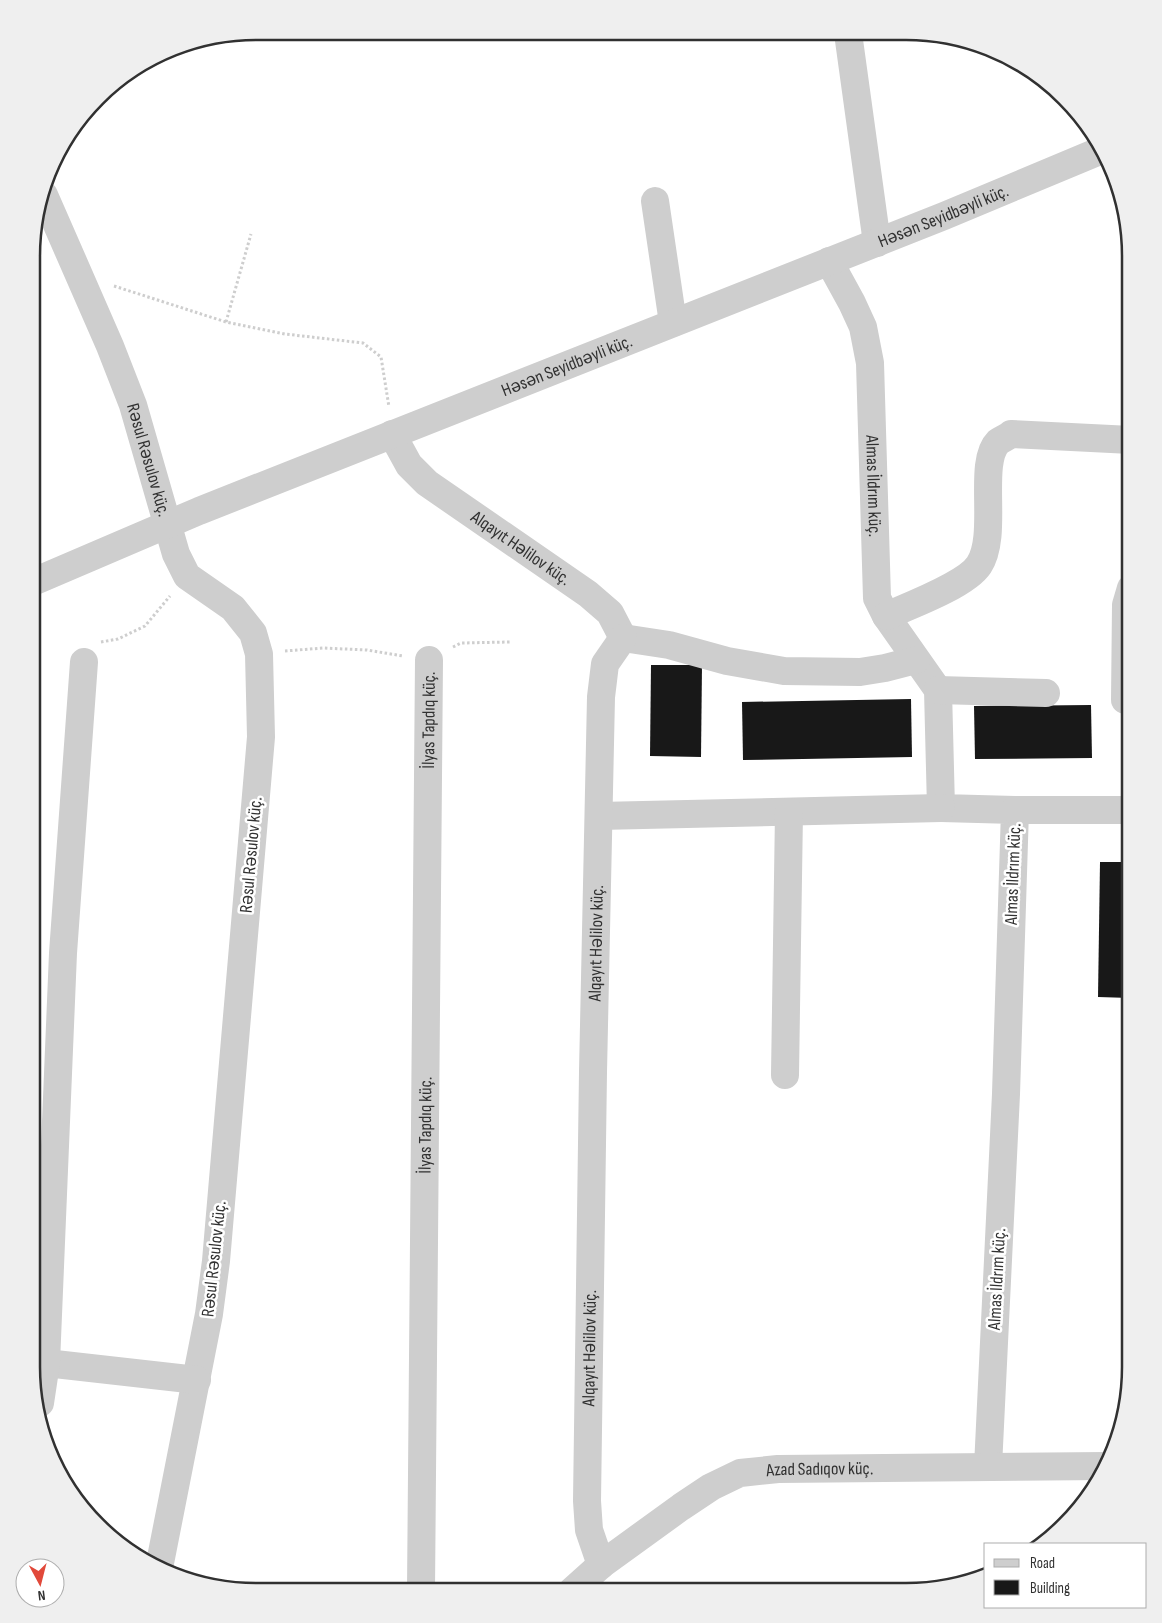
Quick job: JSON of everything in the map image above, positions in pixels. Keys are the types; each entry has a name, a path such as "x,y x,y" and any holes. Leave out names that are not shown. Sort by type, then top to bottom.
{"street":[{"path":"849,40 876,243"},
{"name":"Həsən Seyidbəyli küç.","path":"40,579 167,525 392,434 876,243 1096,153"},
{"path":"655,201 673,323"},
{"name":"Rəsul Rəsulov küç.","path":"45,221 79,275 110,346 133,405 176,554 187,576 233,608 253,633 260,654 261,737 219,1231 209,1314 160,1561"},
{"name":"Almas İldrım küç.","path":"830,261 862,327 870,363 877,598 886,616 938,690"},
{"name":"Alqayıt Həlilov küç.","path":"392,434 409,465 427,483 588,594 610,613 623,638 605,664 601,697 587,1501 589,1530 601,1565"},
{"path":"886,616 956,585 979,566 987,544 990,459 998,443 1012,434 1122,440"},
{"path":"623,638 669,645 727,661 784,671 860,672 916,660"},
{"name":"İlyas Tapdıq küç.","path":"421,1583 429,660"},
{"path":"42,1392 46,1362 63,954 84,662"},
{"path":"941,808 938,690 1046,693"},
{"name":"Almas İldrım küç.","path":"599,816 941,808 1014,810 1006,1094 988,1467"},
{"path":"1014,810 1122,810"},
{"path":"785,1075 790,812"},
{"path":"46,1362 196,1380"},
{"name":"Azad Sadıqov küç.","path":"581,1583 601,1565 681,1507 712,1487 740,1473 778,1470 1098,1466"}],"path":[{"path":"226,322 251,234"},
{"path":"79,275 226,322 284,334 363,343 381,357 392,434"},
{"path":"84,662 86,648 97,643 118,640 145,626 187,576"},
{"path":"260,654 323,648 367,650 429,660 461,643 510,642"}],"building":[{"path":"651,665 702,665 701,757 650,756"},
{"path":"911,699 912,757 743,760 742,702"},
{"path":"1091,705 1092,758 975,759 974,706"},
{"path":"1100,862 1122,862 1122,998 1098,997"}]}
